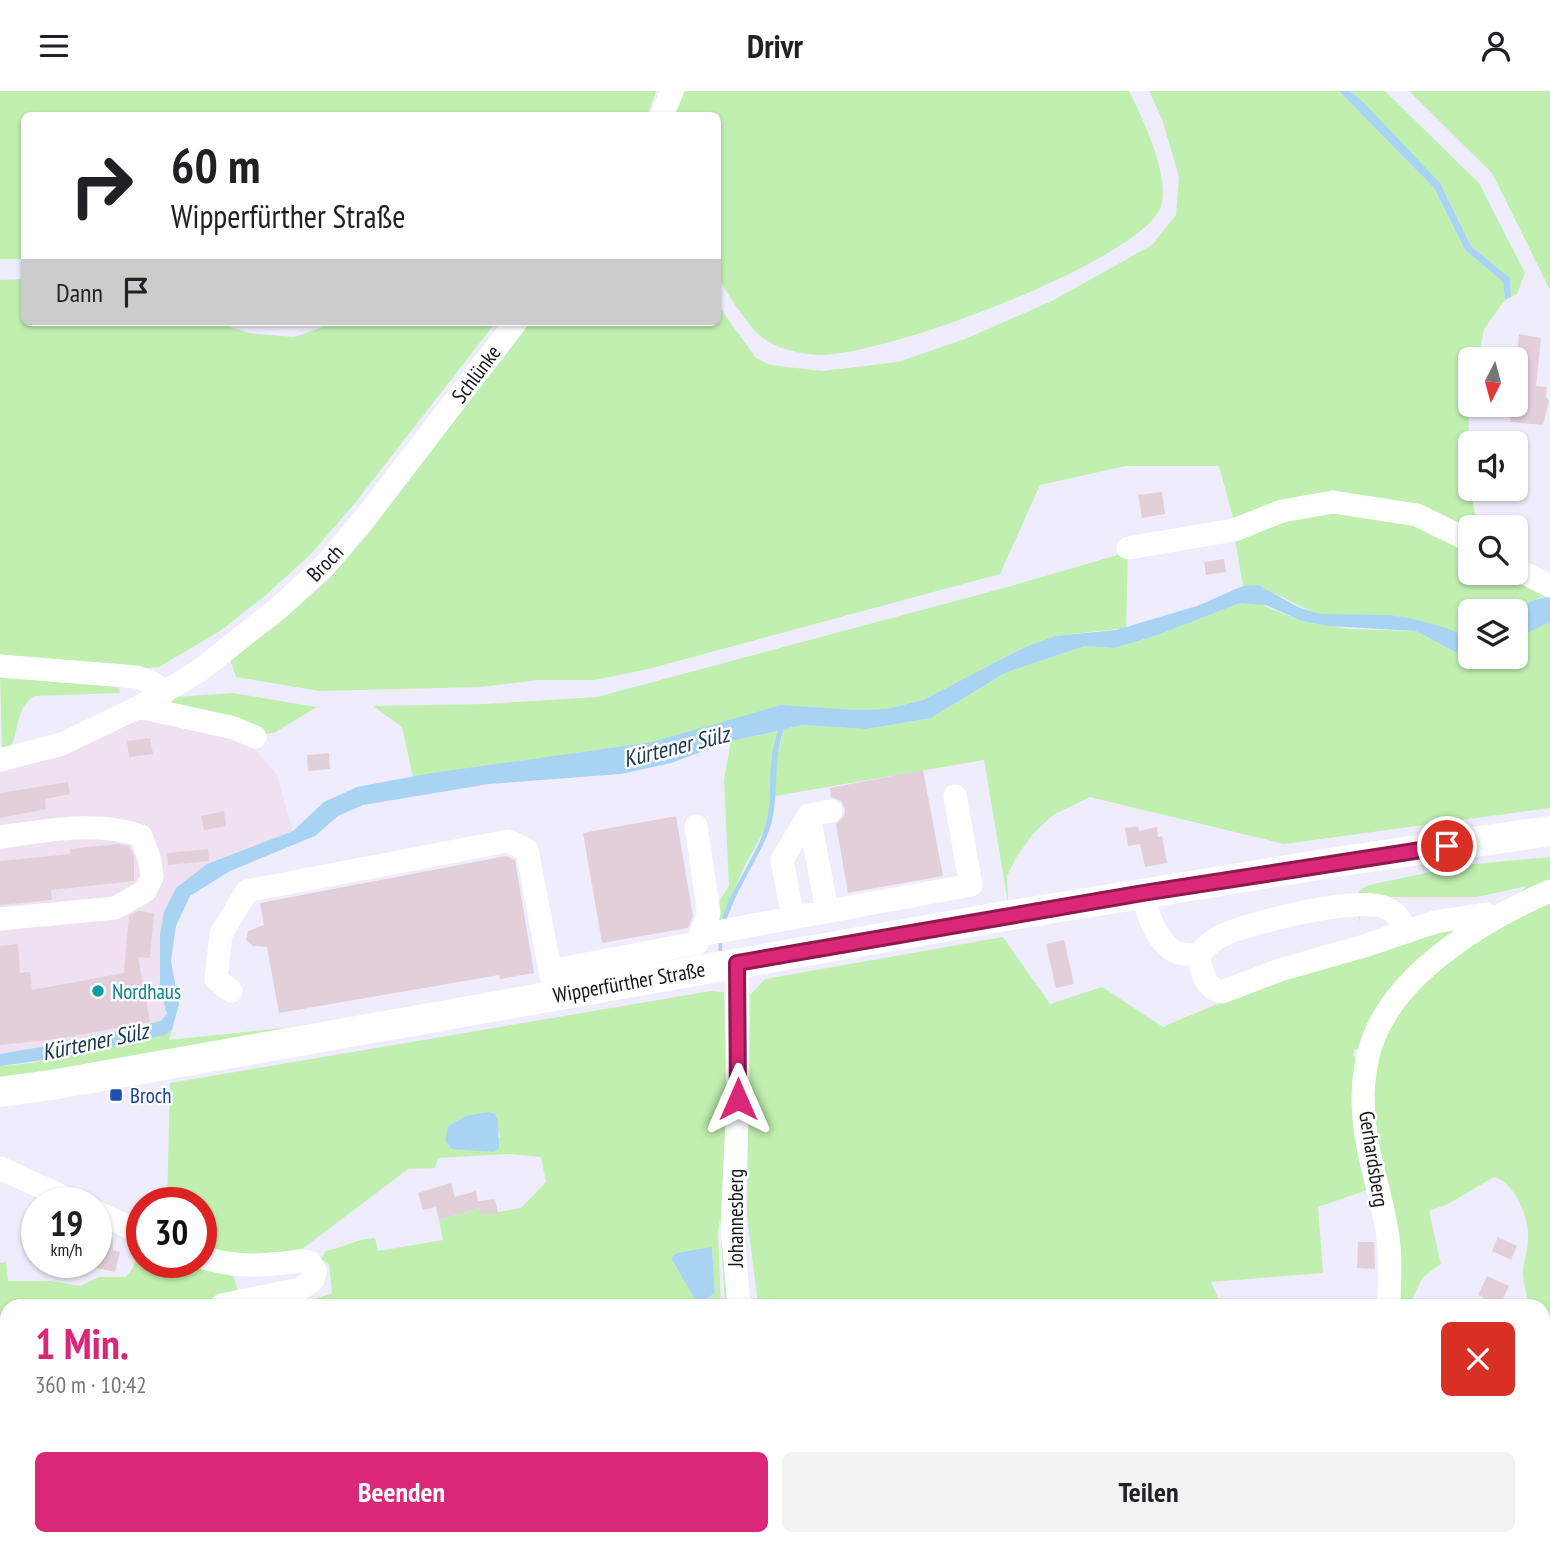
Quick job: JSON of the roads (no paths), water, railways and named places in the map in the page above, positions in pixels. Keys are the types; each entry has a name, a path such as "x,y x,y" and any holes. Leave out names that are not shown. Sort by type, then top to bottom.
{"main road":[{"name":"Wipperfürther Straße","path":"0,1091 51,1085 552,983 737,963 1143,893 1550,831"}],"street":[{"path":"663,112 671,91"},
{"name":"Schlünke","path":"437,427 513,326"},
{"name":"Broch","path":"0,760 62,744 139,707 229,649 328,562 437,427"},
{"path":"1128,548 1234,530 1282,511 1333,502 1417,515 1458,535"},
{"path":"1528,575 1550,586"},
{"path":"0,666 137,677 151,682 165,692"},
{"path":"139,707 234,728 255,737"},
{"path":"232,991 216,979 221,934 247,891 508,841 527,851 552,983 697,943 714,932 971,885 955,796"},
{"path":"793,918 782,860 820,813 827,911"},
{"path":"696,826 714,932"},
{"path":"0,837 51,831 119,828 141,836 150,861 152,877 145,891 115,908 0,919"},
{"name":"Gerhardsberg","path":"1390,1299 1389,1246 1364,1126 1368,1057 1382,1020 1424,969 1464,937 1550,891"},
{"path":"1143,893 1145,907 1166,945 1177,953 1198,955 1223,935 1309,910 1335,907 1380,906 1398,915 1406,932"},
{"path":"1198,955 1208,985 1213,991 1222,992 1280,970 1435,922 1486,914 1494,919"},
{"name":"Johannesberg","path":"737,963 738,1099 732,1228 738,1299"},
{"path":"0,1168 41,1187"},
{"path":"217,1262 246,1267 300,1261 309,1262 315,1271 313,1280 300,1289 251,1299"}],"water":[{"path":"1339,91 1350,91 1364,103 1440,183 1471,246 1510,278 1511,297 1505,300 1503,282 1465,250 1434,188"},
{"name":"Kürtener Sülz","path":"1258,585 1298,607 1320,614 1389,615 1446,628 1458,633 1458,653 1416,631 1329,626 1301,621 1266,605 1240,603 1158,635 1114,648 1085,646 1005,673 931,718 866,729 803,725 784,729 778,755 773,819 763,845 732,905 723,936 722,951 719,952 722,920 765,827 771,758 778,731 731,741 671,763 621,774 489,784 363,805 338,816 315,836 230,871 190,896 176,926 171,961 179,1004 172,1030 165,1035 74,1056 0,1066 0,1054 75,1041 161,1021 167,1014 160,990 160,934 164,912 176,888 207,864 293,831 324,802 357,787 426,774 652,742 781,705 854,710 886,709 923,700 1023,648 1055,636 1116,630 1197,606 1243,586"},
{"path":"1550,596 1550,622 1528,633 1528,603"},
{"path":"489,1112 495,1114 498,1120 499,1148 494,1152 452,1149 445,1141 448,1126 466,1116"},
{"path":"712,1247 715,1293 706,1299 695,1299 671,1258 677,1253"}],"place":[{"name":"Nordhaus","path":"98,991"},
{"name":"Broch","path":"116,1095"}]}
